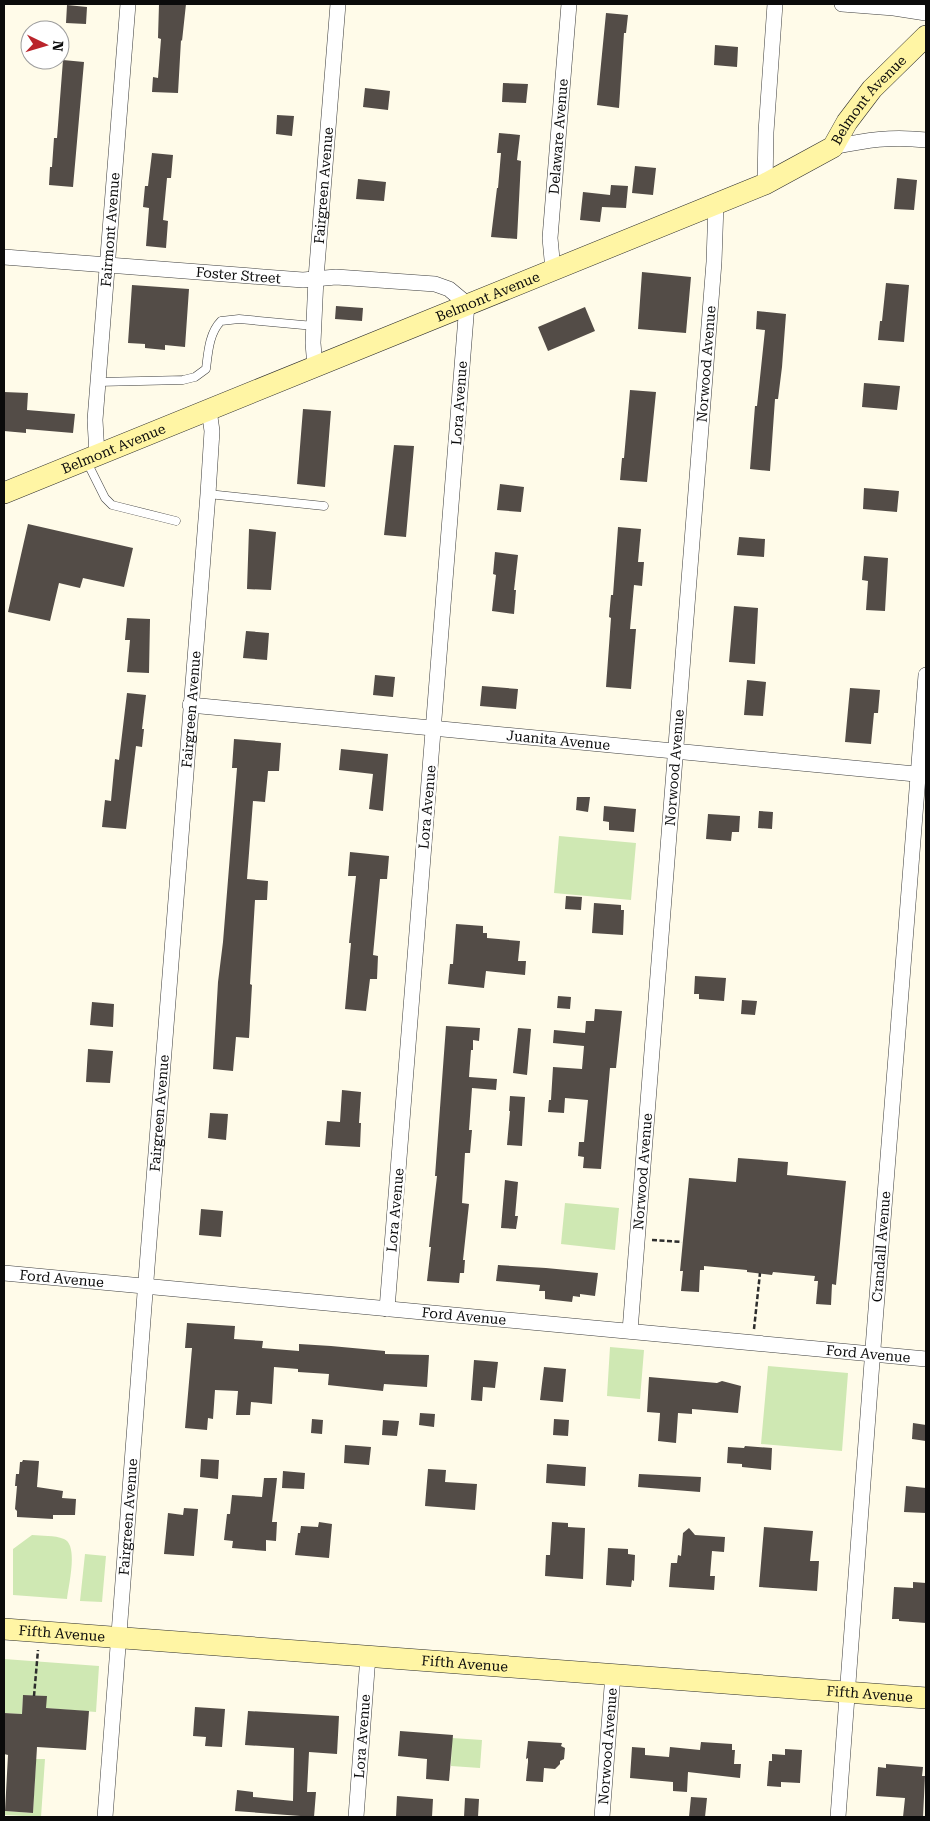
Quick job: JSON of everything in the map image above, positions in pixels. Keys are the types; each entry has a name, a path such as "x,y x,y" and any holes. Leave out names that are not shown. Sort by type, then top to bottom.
{"main road":[{"name":"Belmont Avenue","path":"4,493 766,184 833,147 848,122 872,89 926,36"},
{"name":"Fifth Avenue","path":"4,1628 926,1698"}],"street":[{"name":"Fairmont Avenue","path":"92,458 128,4"},
{"name":"Fairgreen Avenue","path":"315,367 316,278 338,4"},
{"name":"Delaware Avenue","path":"553,270 550,238 569,4"},
{"path":"766,184 766,132 775,4"},
{"path":"842,4 894,8 926,13"},
{"path":"833,147 870,139 900,137 926,140"},
{"name":"Norwood Avenue","path":"630,1331 714,262 716,204"},
{"name":"Foster Street","path":"4,257 303,280 336,277 435,284 449,290 467,304"},
{"name":"Lora Avenue","path":"387,1309 467,304"},
{"name":"Fairgreen Avenue","path":"105,1817 190,705 208,494 212,431 209,410"},
{"name":"Crandall Avenue","path":"838,1817 872,1354 922,775 926,675"},
{"name":"Juanita Avenue","path":"190,705 922,775"},
{"name":"Ford Avenue","path":"4,1273 926,1359"},
{"name":"Lora Avenue","path":"356,1817 368,1656"},
{"name":"Norwood Avenue","path":"602,1817 613,1674"}],"lane":[{"path":"98,382 183,380 195,377 206,369 215,327 221,321 239,319 314,326"},
{"path":"92,458 105,498 112,505 176,522"},
{"path":"208,494 324,506"}],"path":[{"path":"638,1238 682,1242"},
{"path":"753,1343 760,1273"},
{"path":"34,1696 39,1631"}],"green space":[{"path":"559,836 636,843 631,900 554,893"},
{"path":"565,1203 619,1208 615,1250 561,1244"},
{"path":"610,1347 644,1350 640,1399 607,1396"},
{"path":"768,1366 848,1373 842,1451 761,1444"},
{"path":"32,1535 56,1537 64,1539 68,1543 72,1557 67,1599 13,1595 13,1549"},
{"path":"85,1554 106,1556 102,1602 80,1601"},
{"path":"4,1659 99,1666 96,1712 46,1708 46,1696 23,1695 22,1714 4,1713"},
{"path":"452,1738 482,1740 480,1768 451,1766"},
{"path":"36,1759 45,1759 41,1817 5,1815 5,1811 33,1813"}],"building":[{"path":"159,4 186,4 181,40 178,93 152,92 153,77 158,78 161,39 158,38"},
{"path":"67,5 87,7 86,24 70,23 70,20 66,20"},
{"path":"606,13 628,15 626,33 624,33 619,108 597,105"},
{"path":"715,45 738,47 737,67 714,65"},
{"path":"70,61 84,62 73,187 49,185 54,138 57,138 62,70 70,70"},
{"path":"503,83 528,84 526,103 502,102"},
{"path":"365,88 390,91 388,110 363,107"},
{"path":"277,115 294,116 292,136 276,134"},
{"path":"499,133 520,135 517,160 521,161 517,239 491,237 501,153 497,153"},
{"path":"152,153 173,155 171,178 167,178 163,220 168,221 166,248 146,246 149,208 143,207"},
{"path":"635,166 656,168 653,195 632,193"},
{"path":"897,178 917,180 914,210 894,209"},
{"path":"358,179 386,182 384,201 356,199"},
{"path":"611,185 628,186 626,208 602,207 600,222 580,220 583,192 610,195"},
{"path":"642,272 691,277 686,333 638,329"},
{"path":"886,283 909,285 904,342 878,340"},
{"path":"132,285 189,289 185,347 165,345 165,350 145,348 145,344 128,343"},
{"path":"336,306 363,308 362,321 335,319"},
{"path":"585,307 595,331 548,351 538,327"},
{"path":"757,311 786,314 778,399 775,399 770,471 750,469 755,406 757,406 765,330 756,329"},
{"path":"864,383 900,386 897,410 862,407"},
{"path":"630,390 656,392 647,482 620,480 622,458 624,458"},
{"path":"4,392 28,393 27,410 75,414 73,433 26,429 26,433 4,431"},
{"path":"303,409 331,411 325,487 297,484"},
{"path":"394,445 414,446 406,537 384,535"},
{"path":"500,484 524,487 521,512 497,510"},
{"path":"864,488 899,491 897,512 863,509"},
{"path":"28,524 133,548 124,587 83,578 80,588 59,583 50,621 8,612"},
{"path":"618,527 641,529 638,562 644,562 642,586 634,585 630,629 636,629 631,689 606,687 611,618 609,617 611,595 613,595"},
{"path":"249,529 276,532 271,590 247,589"},
{"path":"739,537 765,539 764,557 737,555"},
{"path":"495,552 518,555 514,590 516,590 514,614 492,611 496,575 493,574"},
{"path":"864,556 888,558 885,611 866,610 868,581 862,580"},
{"path":"734,606 758,608 755,664 729,662"},
{"path":"127,618 150,619 149,673 127,672 130,640 125,640"},
{"path":"246,631 269,633 267,660 243,658"},
{"path":"375,675 395,677 393,697 373,695"},
{"path":"747,680 766,682 763,716 744,715"},
{"path":"482,686 518,689 516,709 480,706"},
{"path":"850,688 880,690 878,713 874,713 871,744 845,742"},
{"path":"127,693 146,695 142,747 136,746 126,829 102,827 105,800 111,801 115,759 119,760"},
{"path":"234,739 281,743 279,771 268,771 265,802 253,801 247,879 268,881 267,900 255,900 249,1038 236,1037 233,1071 213,1069 218,982 237,768 232,768"},
{"path":"341,749 388,754 383,811 369,809 373,774 339,770"},
{"path":"577,797 590,797 588,812 576,810"},
{"path":"604,806 636,809 634,832 609,830 609,822 603,821"},
{"path":"759,811 773,812 772,829 758,828"},
{"path":"708,814 740,816 739,832 732,832 731,841 706,839"},
{"path":"350,852 389,856 387,879 380,879 373,955 378,956 377,979 370,979 366,1011 345,1009 356,876 348,876"},
{"path":"566,896 582,897 581,910 565,909"},
{"path":"594,903 621,905 621,910 624,910 623,935 592,933"},
{"path":"456,924 483,926 483,933 487,933 487,938 520,941 518,961 526,961 525,975 486,971 484,988 448,984 450,964 453,964"},
{"path":"695,976 726,978 724,1001 699,999 699,994 694,994"},
{"path":"558,996 571,997 570,1009 557,1008"},
{"path":"742,1000 757,1001 755,1015 741,1014"},
{"path":"92,1002 114,1004 113,1027 90,1025"},
{"path":"595,1009 622,1011 616,1068 610,1068 601,1169 583,1168 584,1157 578,1156 579,1142 584,1142 588,1100 565,1098 564,1113 548,1112 549,1100 551,1100 553,1067 582,1069 584,1046 553,1043 554,1030 585,1033 586,1021 594,1021"},
{"path":"446,1026 480,1028 479,1041 473,1040 469,1077 497,1079 496,1090 472,1088 469,1130 472,1130 470,1153 465,1153 462,1203 469,1204 463,1260 465,1260 464,1273 460,1273 459,1283 427,1281 437,1176 435,1176"},
{"path":"518,1028 531,1029 527,1075 513,1073"},
{"path":"88,1049 113,1051 110,1083 86,1082"},
{"path":"342,1090 361,1092 360,1147 325,1145 327,1121 340,1122"},
{"path":"510,1096 525,1097 522,1146 507,1145"},
{"path":"210,1113 228,1114 226,1140 208,1138"},
{"path":"738,1158 788,1162 787,1175 846,1181 836,1285 832,1284 831,1305 816,1304 818,1281 814,1281 815,1276 773,1272 772,1275 747,1272 747,1270 704,1266 704,1270 700,1270 699,1292 681,1291 683,1271 680,1271 689,1178 736,1182"},
{"path":"505,1180 518,1182 515,1216 518,1216 516,1229 501,1228"},
{"path":"201,1209 223,1211 221,1237 199,1235"},
{"path":"498,1265 598,1273 595,1296 580,1294 580,1297 573,1296 572,1302 545,1299 545,1291 539,1291 540,1285 496,1281"},
{"path":"187,1323 235,1326 234,1339 263,1341 262,1348 299,1351 299,1344 385,1351 385,1354 429,1355 427,1387 384,1384 383,1391 328,1385 329,1374 298,1372 298,1369 274,1367 272,1404 251,1402 250,1415 236,1415 238,1391 215,1390 213,1419 208,1418 207,1430 185,1428 192,1348 185,1348"},
{"path":"474,1360 498,1362 495,1388 483,1387 482,1401 471,1400"},
{"path":"544,1367 566,1369 563,1402 540,1400"},
{"path":"649,1377 717,1383 722,1381 741,1386 738,1413 692,1409 692,1414 678,1413 676,1443 658,1441 660,1413 647,1412"},
{"path":"420,1413 435,1414 434,1427 419,1425"},
{"path":"312,1419 323,1420 322,1434 311,1433"},
{"path":"554,1419 569,1420 568,1436 553,1435"},
{"path":"383,1420 399,1421 397,1436 382,1435"},
{"path":"913,1423 926,1425 926,1441 912,1439"},
{"path":"345,1445 371,1447 369,1465 344,1463"},
{"path":"745,1446 772,1448 771,1470 742,1467 742,1464 727,1463 728,1447 744,1448"},
{"path":"201,1459 219,1460 218,1479 200,1477"},
{"path":"23,1460 39,1461 37,1487 63,1491 62,1498 76,1499 75,1515 53,1515 53,1519 17,1517 15,1509 16,1474 19,1474 20,1462"},
{"path":"547,1464 586,1467 585,1486 546,1483"},
{"path":"428,1469 446,1470 445,1482 477,1484 475,1510 425,1506"},
{"path":"283,1471 305,1473 304,1489 282,1488"},
{"path":"639,1474 701,1477 700,1492 638,1487"},
{"path":"264,1478 277,1478 272,1522 277,1522 276,1541 266,1540 266,1551 232,1548 233,1541 224,1540 227,1514 230,1514 232,1495 262,1497"},
{"path":"906,1486 926,1488 926,1513 904,1512"},
{"path":"184,1508 198,1509 194,1556 164,1554 168,1513 183,1515"},
{"path":"319,1522 332,1524 329,1558 295,1555 298,1533 300,1533 301,1526 318,1527"},
{"path":"552,1522 568,1523 568,1527 585,1528 583,1579 545,1576 546,1555 550,1555"},
{"path":"764,1527 813,1531 810,1561 819,1561 817,1591 759,1587"},
{"path":"689,1528 695,1535 725,1537 724,1552 712,1551 710,1576 715,1576 714,1590 669,1587 671,1563 677,1563 678,1555 681,1556 683,1533"},
{"path":"608,1548 628,1549 628,1554 635,1555 634,1581 632,1580 631,1587 606,1585"},
{"path":"913,1582 926,1583 926,1623 892,1619 894,1587 913,1588"},
{"path":"23,1695 47,1696 46,1708 89,1711 86,1750 37,1747 33,1813 5,1811 8,1755 4,1754 4,1713 22,1714"},
{"path":"195,1707 225,1709 222,1747 205,1746 206,1737 193,1736"},
{"path":"248,1711 339,1716 337,1754 309,1752 307,1792 316,1792 314,1817 235,1811 237,1790 253,1792 253,1797 293,1801 294,1748 245,1745"},
{"path":"400,1731 453,1735 449,1781 426,1779 427,1759 398,1756"},
{"path":"528,1741 562,1743 561,1746 565,1748 564,1759 560,1761 560,1764 555,1769 544,1768 543,1782 526,1781"},
{"path":"701,1742 732,1744 732,1750 735,1750 734,1764 741,1764 740,1778 688,1772 687,1792 673,1791 673,1782 630,1778 632,1747 645,1748 645,1755 669,1757 670,1747 700,1750"},
{"path":"785,1749 802,1750 800,1783 781,1782 781,1787 767,1786 769,1761 772,1761 772,1754 785,1755"},
{"path":"886,1764 923,1767 922,1776 925,1776 923,1817 903,1817 905,1798 876,1796 878,1767 886,1768"},
{"path":"397,1796 433,1799 432,1817 396,1817"},
{"path":"691,1797 707,1798 705,1817 689,1817"},
{"path":"465,1798 479,1799 478,1817 464,1817"}]}
